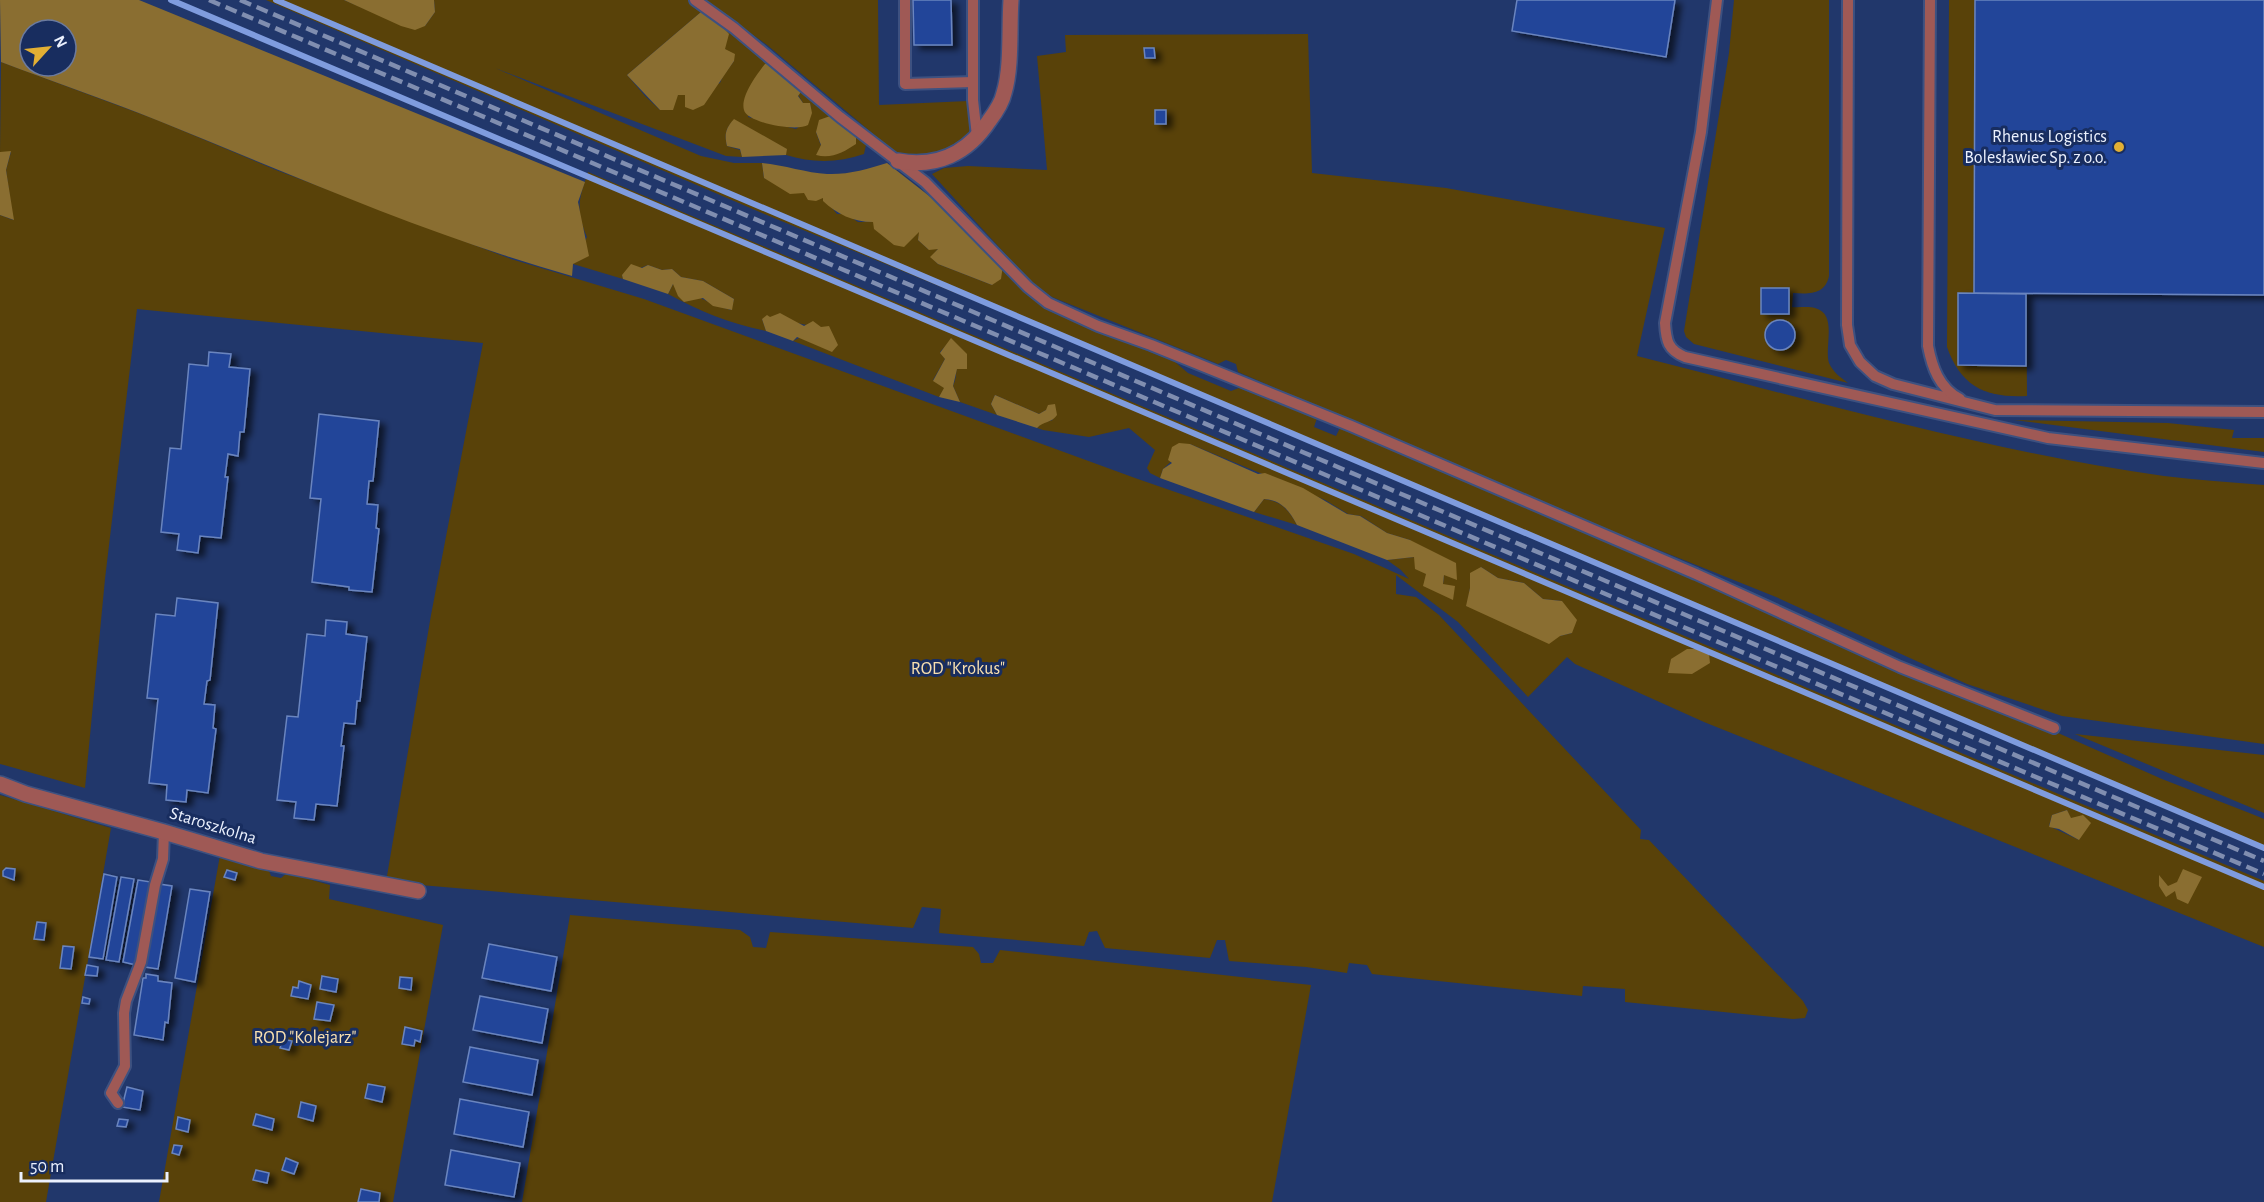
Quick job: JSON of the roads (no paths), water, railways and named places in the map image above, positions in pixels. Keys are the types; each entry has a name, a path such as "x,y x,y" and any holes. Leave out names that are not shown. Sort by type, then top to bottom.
{"street":[{"path":"898,161 920,164 951,157 963,150 991,118 1005,92 1011,0"},
{"name":"Staroszkolna","path":"0,784 70,807 165,831 278,865 418,891"}],"lane":[{"path":"695,0 734,28 840,117 925,182 1028,287 1048,303 1098,326 1151,345 1351,426 1696,574 1900,667 2054,728"},
{"path":"905,0 905,84 973,82"},
{"path":"973,0 973,82 977,136"},
{"path":"1717,0 1701,132 1665,323 1666,340 1673,352 1685,357 2048,438 2264,463"},
{"path":"1848,0 1847,325 1850,345 1860,363 1875,376 1893,384 1995,410 2264,412"},
{"path":"1930,0 1928,346 1932,366 1942,383 1956,397 1975,405"},
{"path":"118,1103 111,1093 125,1066 124,1013 126,1001 141,962 155,885 164,859 165,831"}],"waterway":[{"path":"171,0 2264,887"},
{"path":"276,0 2264,848"}],"railway":[{"path":"209,0 2264,874"},
{"path":"240,0 2264,861"}],"place":[{"name":"Rhenus Logistics Bolesławiec Sp. z o.o.","path":"2119,147"}],"park label":[{"name":"ROD \"Krokus\"","path":"958,669"},
{"name":"ROD \"Kolejarz\"","path":"305,1038"}]}
